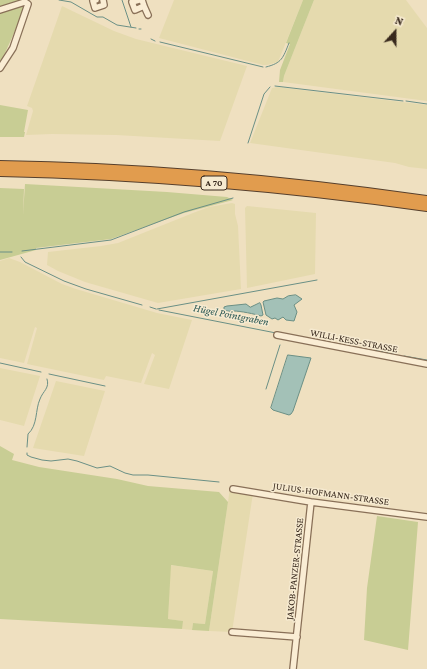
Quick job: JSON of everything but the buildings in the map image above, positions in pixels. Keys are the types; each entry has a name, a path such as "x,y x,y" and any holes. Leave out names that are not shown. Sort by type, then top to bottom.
{"highway":[{"name":"A 70","path":"0,165 105,169 218,176 427,200"},
{"name":"A 70","path":"0,172 99,175 211,182 331,194 427,207"}],"street":[{"path":"96,0 93,1 95,8 104,5 103,0"},
{"path":"139,0 132,2 135,10 144,6"},
{"path":"142,0 148,15"},
{"path":"0,10 25,2 28,4 13,48 0,68"},
{"name":"WILLI-KESS-STRASSE","path":"277,335 427,364"},
{"name":"JULIUS-HOFMANN-STRASSE","path":"233,489 311,502 427,517"},
{"name":"JAKOB-PANZER-STRASSE","path":"293,669 311,502"},
{"path":"232,632 297,637"}],"shaded area":[{"path":"174,0 303,0 278,62 263,65 159,38"},
{"path":"314,0 406,0 427,28 427,101 283,82"},
{"path":"62,6 114,31 136,39 247,66 220,141 116,135 26,135 33,111 32,108 27,106"},
{"path":"277,87 427,105 427,169 409,167 395,163 250,143 272,88"},
{"path":"232,203 235,204 235,214 238,226 241,289 158,303 85,282 47,265 48,252 118,243 209,207"},
{"path":"247,206 316,213 315,274 247,288 245,208"},
{"path":"9,258 20,262 62,284 76,289 157,313 192,320 169,389 144,384 155,355 152,353 141,383 106,376 104,380 27,364 37,328 35,327 24,363 0,358 0,261"},
{"path":"0,368 40,376 24,426 0,420"},
{"path":"56,381 105,391 84,456 33,448"},
{"path":"230,488 253,493 232,632 209,631"},
{"path":"170,565 213,571 205,624 193,623 192,630 182,629 182,621 168,619"}],"green space":[{"path":"0,0 29,0 0,64"},
{"path":"303,0 314,0 283,82 279,82 280,70 290,44 286,43"},
{"path":"0,105 28,110 24,137 0,137"},
{"path":"25,184 167,192 227,197 233,200 184,213 111,239 36,248 36,250 0,260 0,188 24,189 23,215"},
{"path":"0,446 14,454 12,460 39,467 117,479 148,486 219,492 228,502 209,631 192,630 193,623 205,624 213,571 171,565 168,619 183,621 182,629 0,619"},
{"path":"377,516 418,522 408,650 364,640 367,588"}],"water":[{"path":"296,295 302,299 294,305 297,312 294,321 286,320 283,317 278,320 275,318 272,319 266,315 264,301 277,298 283,299 288,296"},
{"path":"260,303 263,315 261,316 244,312 224,310 224,307 227,306 246,304 250,307"},
{"path":"288,355 311,358 293,411 289,415 271,408"}],"waterway":[{"path":"59,0 71,2 97,17 103,17 117,25 136,28"},
{"path":"122,0 131,27"},
{"path":"145,0 147,5"},
{"path":"151,39 155,41"},
{"path":"160,42 263,67"},
{"path":"266,67 279,62 289,43"},
{"path":"275,86 403,101"},
{"path":"248,143 264,94 270,87"},
{"path":"406,101 427,104"},
{"path":"22,251 111,240 184,212 233,198"},
{"name":"Hügel Pointgraben","path":"0,252 12,252"},
{"name":"Hügel Pointgraben","path":"21,257 25,262 64,281 142,305"},
{"path":"157,309 317,280"},
{"name":"Hügel Pointgraben","path":"150,307 156,309"},
{"name":"Hügel Pointgraben","path":"159,310 276,333"},
{"name":"Hügel Pointgraben","path":"312,339 365,349"},
{"path":"266,389 280,345"},
{"name":"Hügel Pointgraben","path":"374,350 394,354"},
{"name":"Hügel Pointgraben","path":"404,356 427,360"},
{"path":"0,363 41,372"},
{"path":"49,374 105,386"},
{"path":"27,447 28,434 35,422 38,403 48,385 47,379"},
{"path":"27,453 27,455 31,457 42,460 51,461 68,459 97,468 110,466 133,475 148,475 219,482"}]}
